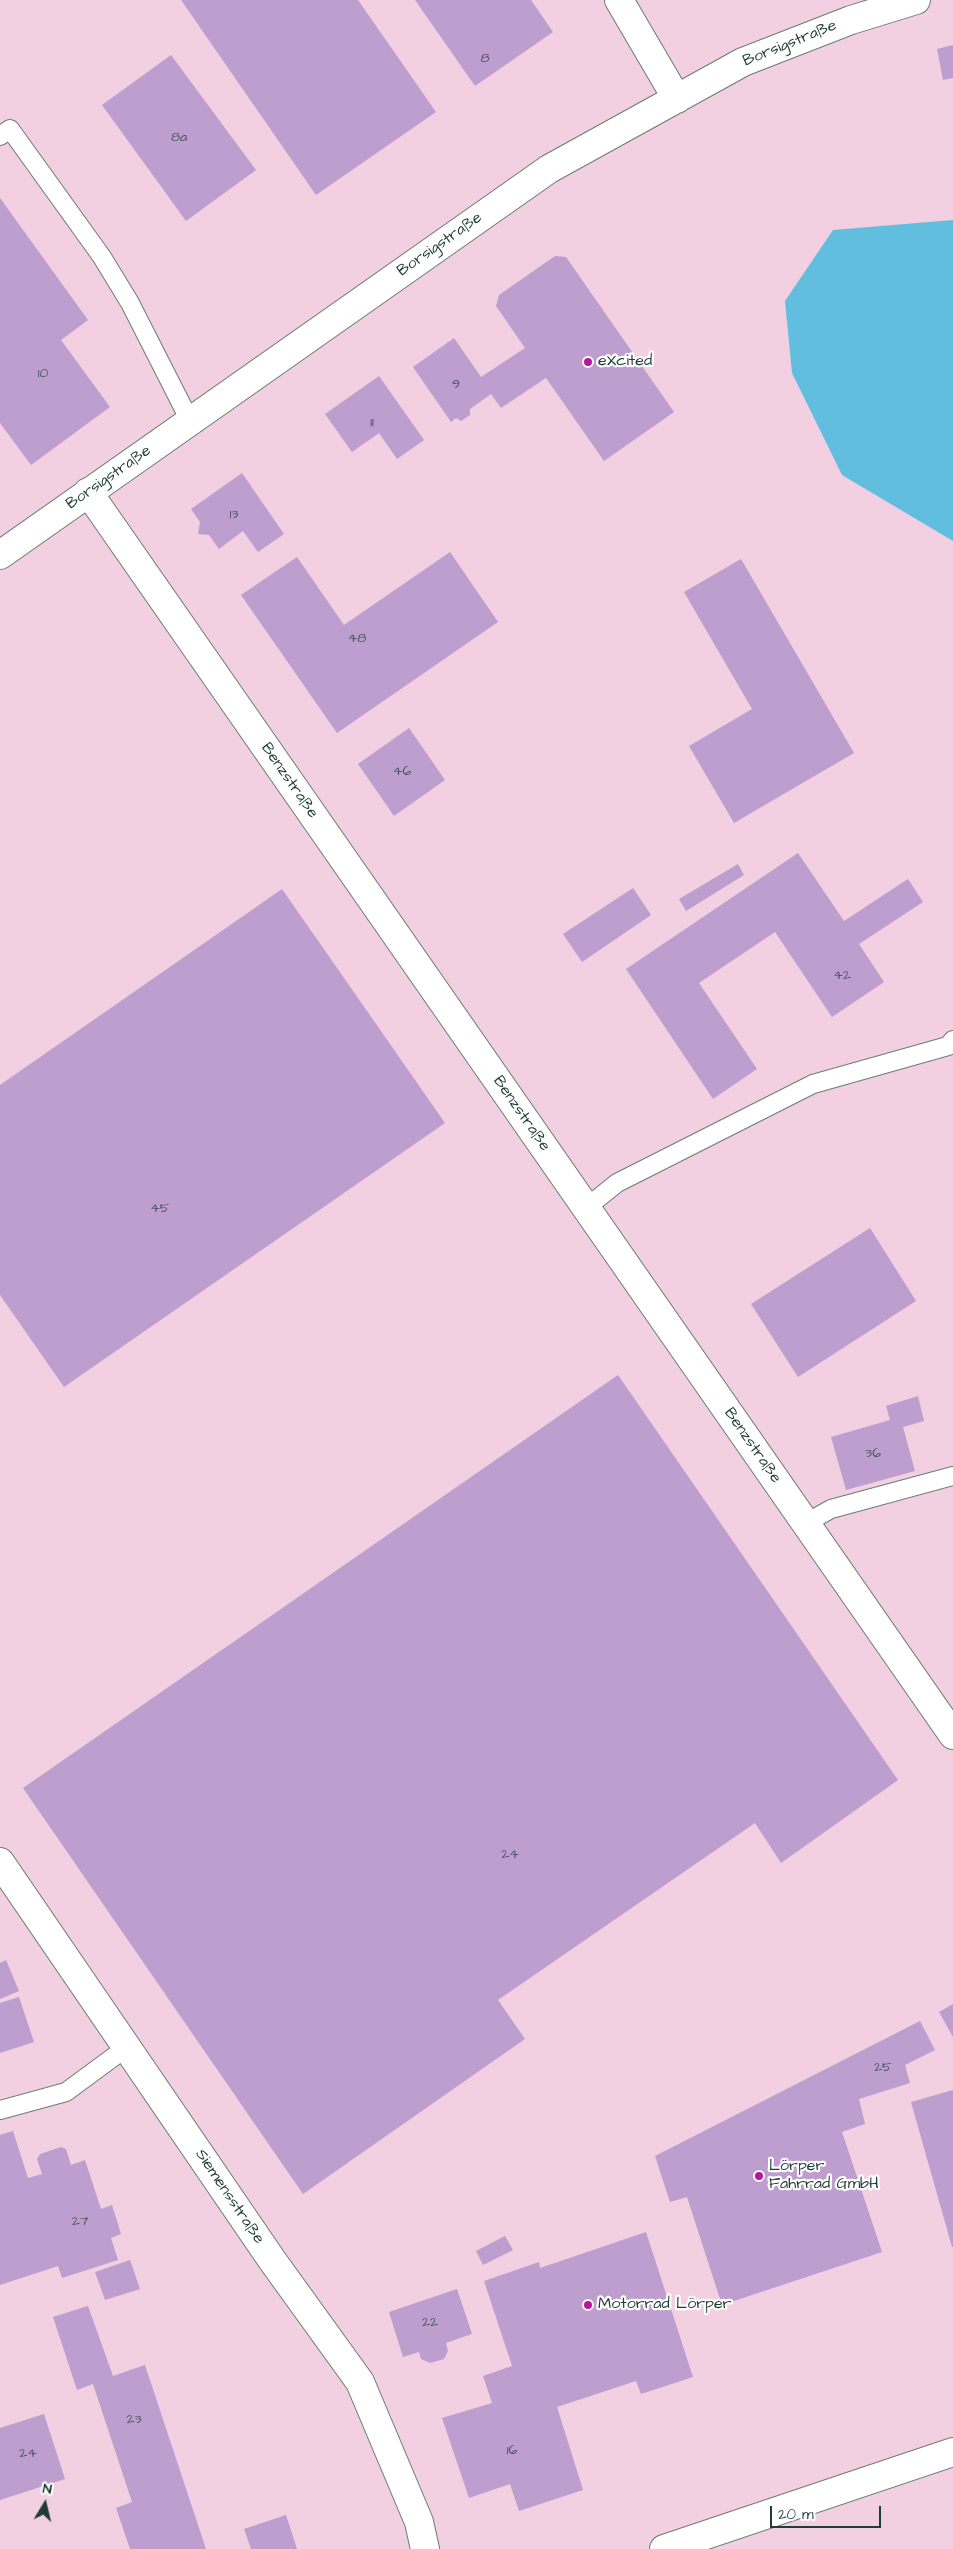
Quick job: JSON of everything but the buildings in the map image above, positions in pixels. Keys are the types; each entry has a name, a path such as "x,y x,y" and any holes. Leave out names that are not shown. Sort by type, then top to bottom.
{"street":[{"path":"618,0 678,99"},
{"name":"Borsigstraße","path":"0,555 549,169 743,62 851,20 916,0"},
{"name":"Benzstraße","path":"88,492 953,1735"},
{"name":"Siemensstraße","path":"0,1862 272,2260 360,2382 418,2522 425,2549"},
{"path":"664,2549 953,2452"}],"lane":[{"path":"0,136 10,129 102,257 130,303 190,421"},
{"path":"586,1208 617,1183 813,1084 948,1046 953,1040"},
{"path":"806,1523 831,1509 953,1476"},
{"path":"0,2110 66,2092 127,2047"}],"shaded area":[{"path":"0,0 953,0 953,2549 0,2549"}],"water":[{"path":"953,220 953,541 842,475 792,373 785,301 833,230"}],"place":[{"name":"eXcited","path":"588,362"},
{"name":"Lörper Fahrrad GmbH","path":"759,2176"},
{"name":"Motorrad Lörper","path":"588,2305"}]}
